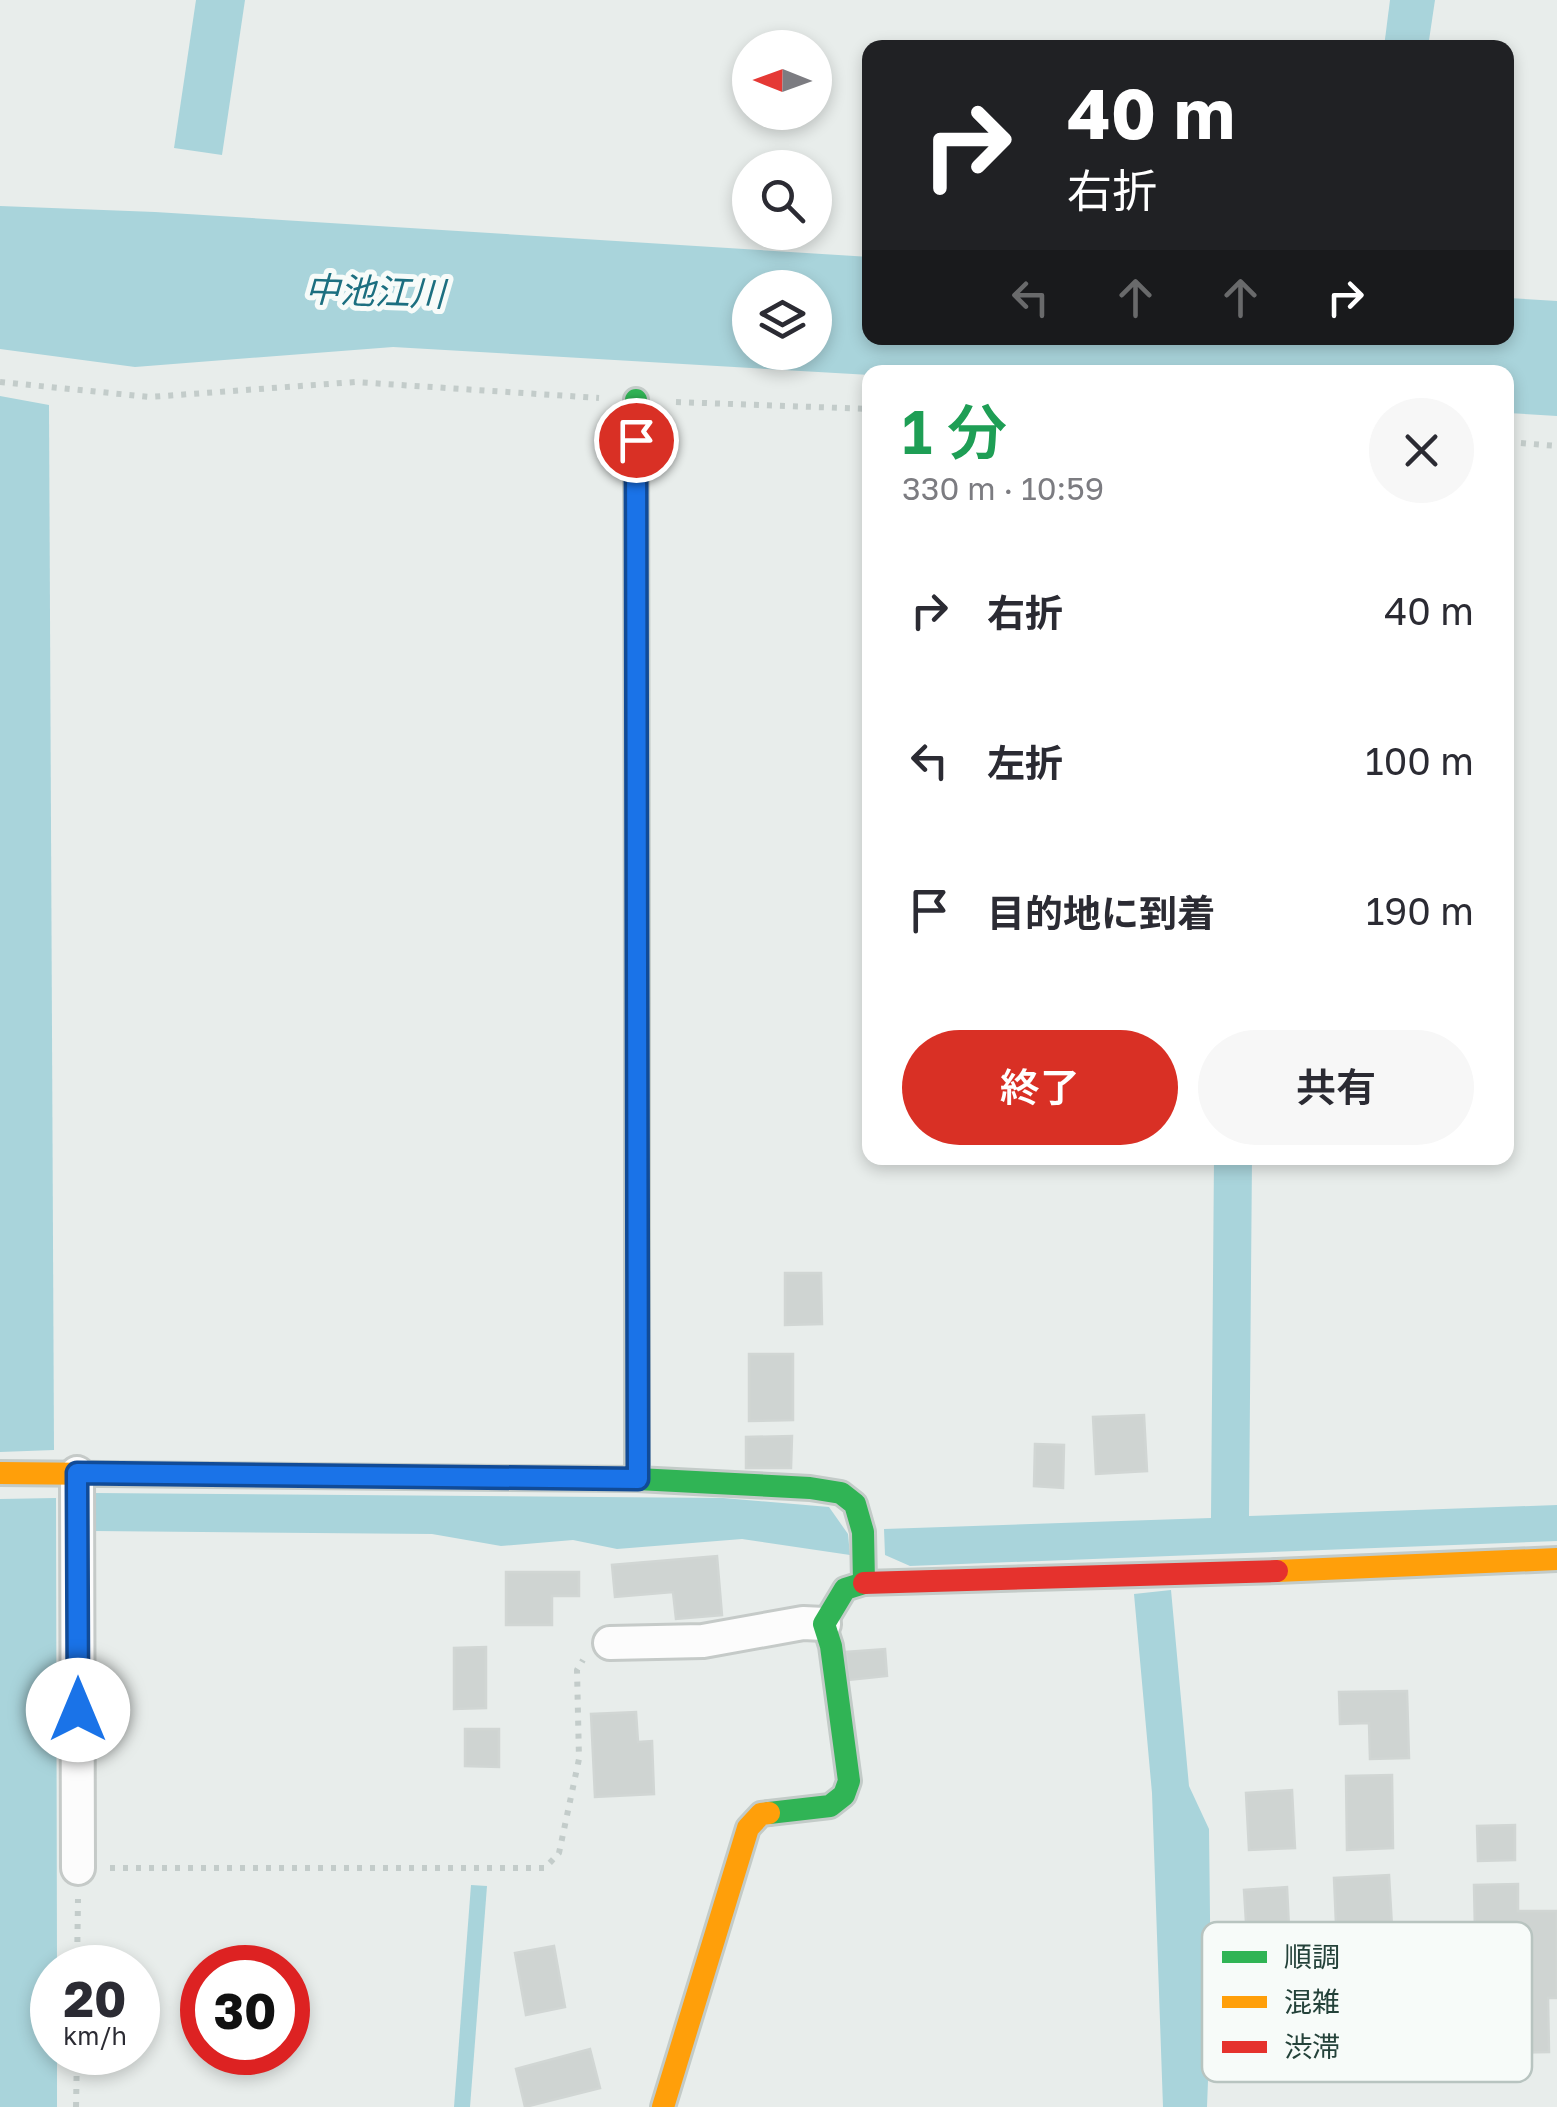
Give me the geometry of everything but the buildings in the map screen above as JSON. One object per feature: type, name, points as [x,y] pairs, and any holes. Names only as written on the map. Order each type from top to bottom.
[{"type":"street","points":[[636,400],[638,1479]]},
{"type":"street","points":[[0,1473],[638,1479],[810,1488],[841,1494],[855,1504],[863,1532],[864,1583]]},
{"type":"street","points":[[77,1473],[78,1868]]},
{"type":"street","points":[[663,2107],[748,1828],[762,1814],[830,1806],[844,1796],[849,1780],[831,1646],[824,1624],[845,1589],[864,1583],[1193,1575],[1557,1559]]},
{"type":"street","points":[[610,1644],[703,1640],[803,1623],[824,1624]]},
{"type":"path","points":[[0,382],[150,398],[355,382],[636,400],[862,409]]},
{"type":"path","points":[[1514,442],[1557,446]]},
{"type":"path","points":[[77,1945],[78,1868],[545,1868],[559,1853],[578,1759],[577,1670],[586,1654],[610,1644]]},
{"type":"path","points":[[76,2075],[76,2107]]},
{"type":"water","points":[[196,0],[245,0],[222,155],[174,148]]},
{"type":"water","points":[[1390,0],[1435,0],[1429,40],[1385,40]]},
{"type":"water","name":"中池江川","points":[[0,206],[155,212],[862,256],[862,345],[1514,345],[1514,298],[1557,301],[1557,416],[1514,413],[1514,365],[862,365],[862,375],[785,370],[832,370],[832,270],[732,270],[732,367],[393,347],[135,367],[0,349]]},
{"type":"water","points":[[0,396],[49,405],[54,1450],[0,1452]]},
{"type":"water","points":[[1214,1165],[1252,1165],[1249,1516],[1557,1505],[1557,1541],[910,1566],[885,1555],[884,1529],[1211,1518]]},
{"type":"water","points":[[94,1493],[723,1498],[829,1507],[848,1534],[850,1555],[742,1539],[617,1549],[573,1540],[501,1546],[432,1534],[94,1531]]},
{"type":"water","points":[[56,1498],[57,1945],[30,1945],[30,2075],[57,2075],[57,2107],[0,2107],[0,1499]]},
{"type":"water","points":[[1171,1590],[1189,1786],[1209,1829],[1210,1922],[1202,1922],[1202,2082],[1208,2082],[1207,2107],[1163,2107],[1152,1793],[1134,1594]]},
{"type":"water","points":[[471,1885],[487,1886],[470,2107],[454,2107]]},
{"type":"traffic: fast","points":[[636,400],[637,1008]]},
{"type":"traffic: fast","points":[[637,1343],[637,1479]]},
{"type":"traffic: fast","points":[[505,1478],[637,1479],[810,1488],[841,1493],[855,1504],[863,1532],[864,1583],[845,1589],[824,1624],[831,1646],[849,1781],[844,1795],[830,1806],[769,1813]]},
{"type":"traffic: slow","points":[[0,1473],[505,1478]]},
{"type":"traffic: slow","points":[[1277,1571],[1557,1559]]},
{"type":"traffic: slow","points":[[663,2107],[748,1828],[761,1814],[769,1813]]},
{"type":"traffic: jam","points":[[637,1008],[637,1343]]},
{"type":"traffic: jam","points":[[864,1583],[1277,1571]]},
{"type":"route","points":[[78,1710],[77,1473],[638,1479],[636,440]]}]
